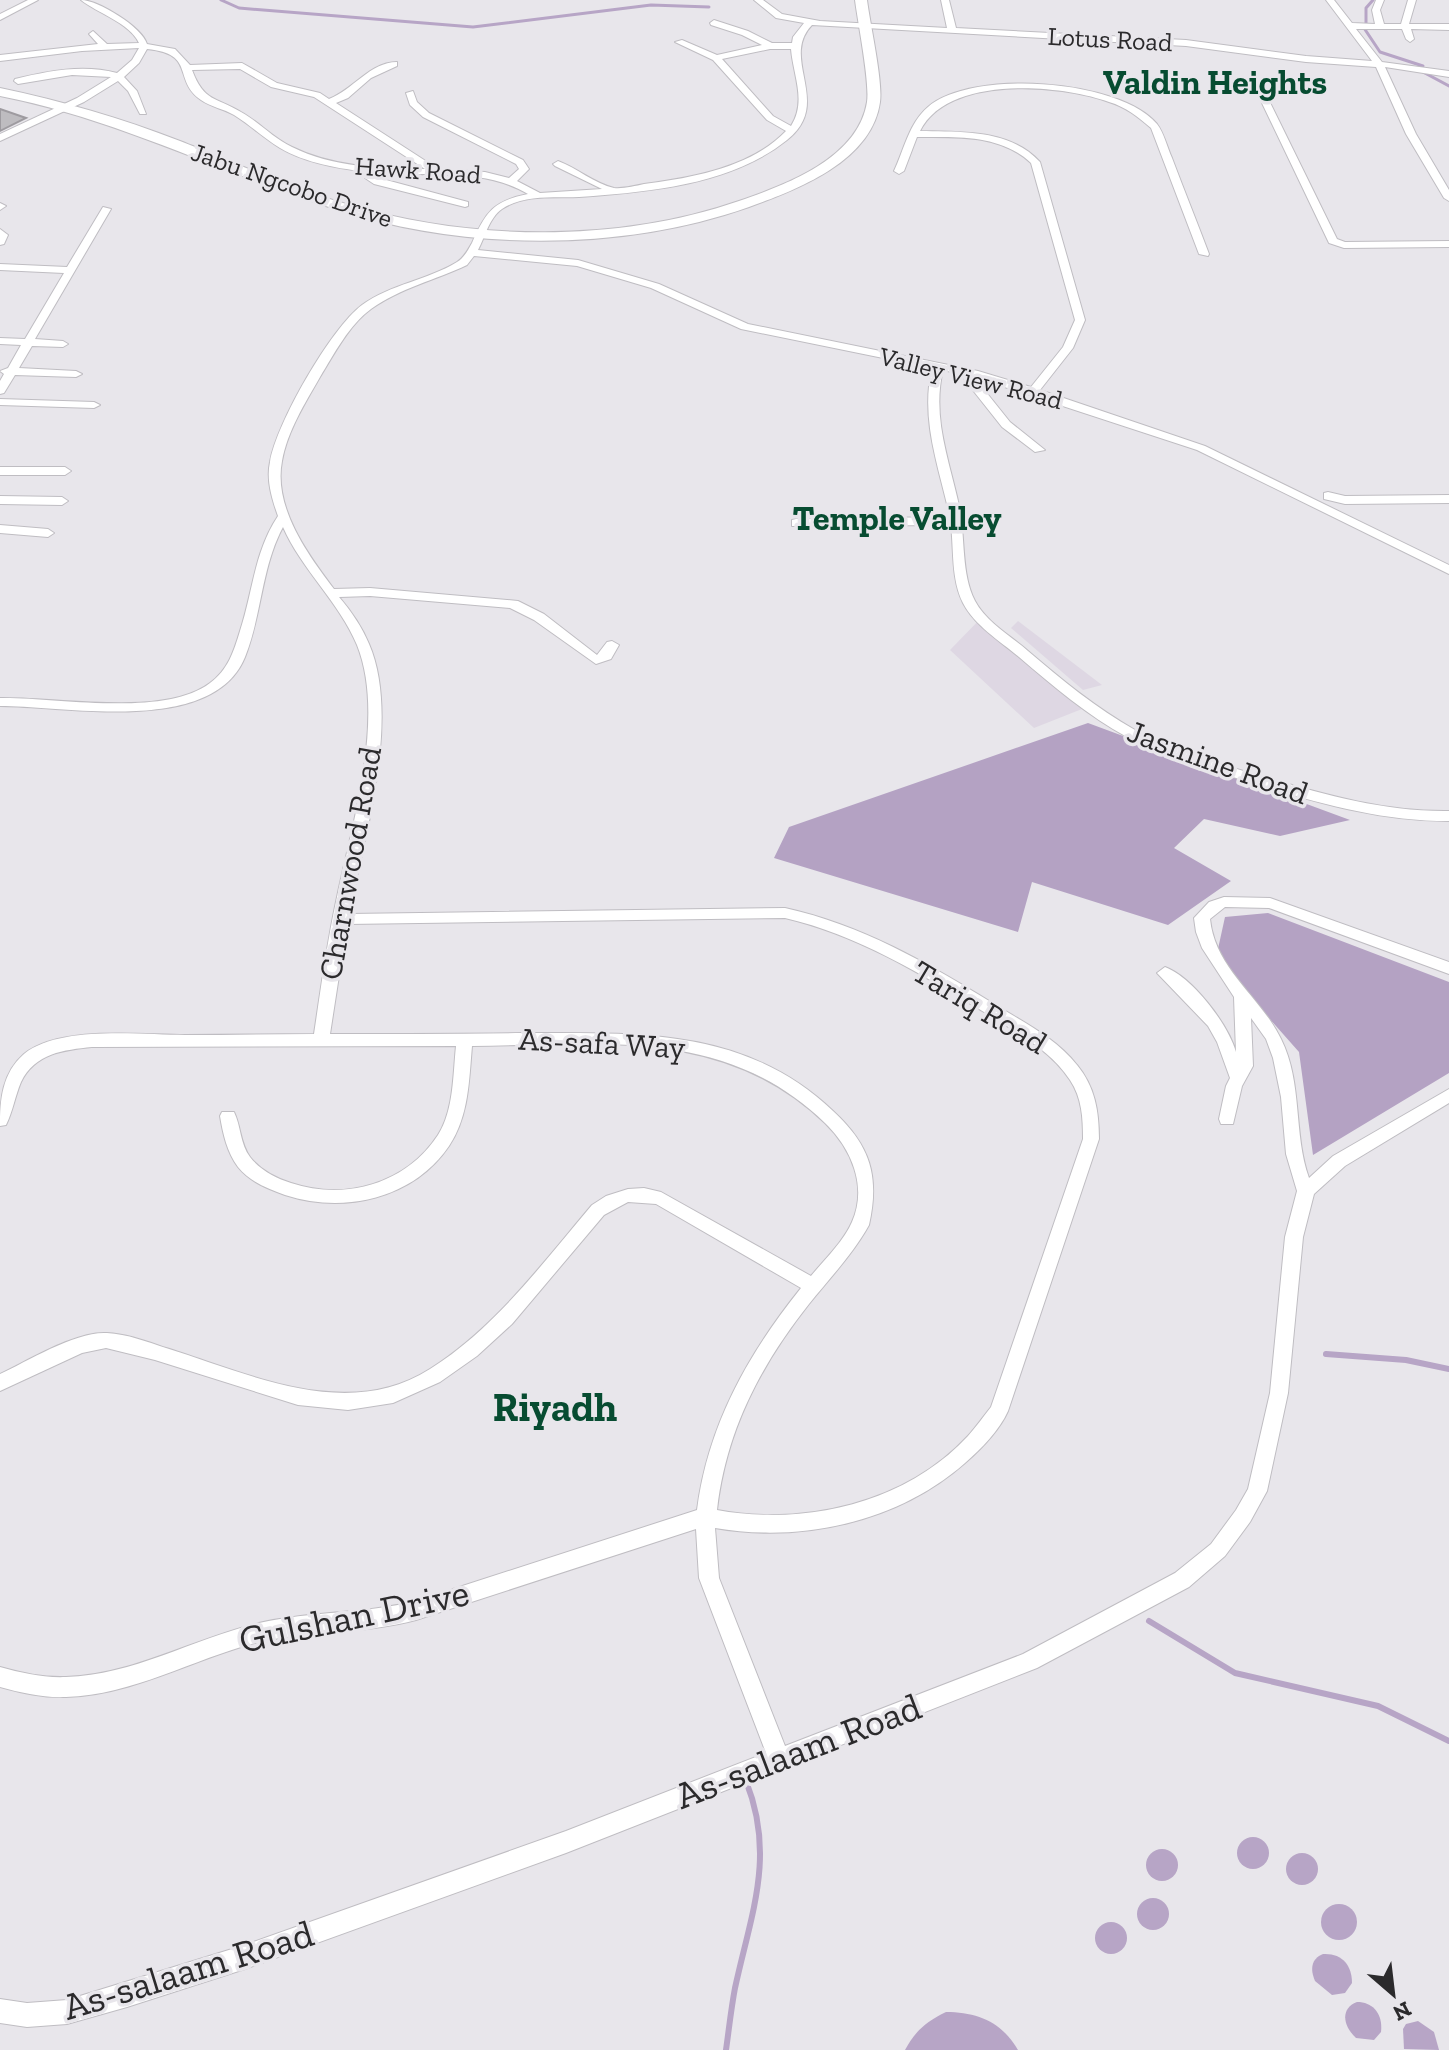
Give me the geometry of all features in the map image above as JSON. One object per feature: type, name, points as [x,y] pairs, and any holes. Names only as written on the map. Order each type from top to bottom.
[{"type":"main road","name":"Jabu Ngcobo Drive","points":[[0,92],[66,106],[346,208],[428,227],[586,233],[664,225],[739,206],[805,178],[851,145],[871,117],[873,78],[861,0]]},
{"type":"street","points":[[0,17],[34,0]]},
{"type":"street","points":[[0,138],[66,106],[133,67],[144,47],[137,33],[85,0]]},
{"type":"street","name":"Lotus Road","points":[[758,0],[779,16],[809,23],[1186,43],[1449,74]]},
{"type":"street","points":[[945,0],[952,31]]},
{"type":"street","points":[[1330,0],[1379,64],[1411,134],[1449,198]]},
{"type":"street","points":[[1380,0],[1376,8],[1380,26]]},
{"type":"street","points":[[1410,39],[1404,26],[1412,0]]},
{"type":"street","points":[[714,23],[745,33],[770,46]]},
{"type":"street","points":[[473,253],[492,213],[500,206],[540,197],[666,186],[756,155],[792,130],[802,114],[804,97],[796,46],[798,37],[809,23]]},
{"type":"street","points":[[1351,26],[1449,27]]},
{"type":"street","points":[[93,34],[107,48]]},
{"type":"street","points":[[679,42],[716,58],[770,118],[792,130]]},
{"type":"street","points":[[716,58],[770,46],[796,46]]},
{"type":"street","name":"Hawk Road","points":[[0,58],[107,48],[144,47],[177,53],[201,95],[236,112],[280,146],[312,158],[375,170],[464,171],[512,180],[540,197]]},
{"type":"street","points":[[330,102],[345,96],[364,79],[394,64]]},
{"type":"street","points":[[187,68],[242,66],[274,85],[310,92],[435,171]]},
{"type":"street","points":[[18,81],[75,72],[118,77],[128,84],[143,112]]},
{"type":"street","points":[[1254,78],[1333,241],[1344,245],[1449,244]]},
{"type":"street","points":[[899,171],[924,115],[949,98],[970,92],[1061,89],[1120,101],[1144,115],[1155,127],[1204,254]]},
{"type":"street","points":[[410,93],[418,110],[435,121],[520,162],[524,169],[512,180]]},
{"type":"street","points":[[915,134],[992,140],[1016,147],[1035,162],[1080,320],[1068,348],[1033,391]]},
{"type":"street","points":[[558,164],[615,192]]},
{"type":"street","points":[[375,170],[370,178],[377,182],[465,204]]},
{"type":"street","points":[[0,391],[6,371],[29,342],[106,209]]},
{"type":"street","points":[[0,232],[3,235],[0,242]]},
{"type":"street","name":"Valley View Road","points":[[473,253],[578,263],[655,286],[745,327],[964,371],[1033,391],[1201,448],[1449,570]]},
{"type":"street","name":"Charnwood Road","points":[[321,1039],[340,919],[365,808],[372,764],[374,707],[364,648],[350,619],[307,561],[275,496],[276,461],[282,439],[333,347],[353,319],[373,304],[447,271],[473,253]]},
{"type":"street","points":[[0,267],[72,270]]},
{"type":"street","points":[[0,341],[63,344]]},
{"type":"street","name":"Jasmine Road","points":[[938,366],[931,393],[938,448],[957,521],[964,589],[970,605],[987,624],[1118,726],[1173,753],[1333,804],[1392,815],[1449,816]]},
{"type":"street","points":[[6,371],[76,374]]},
{"type":"street","points":[[964,371],[1004,427],[1016,438],[1039,450]]},
{"type":"street","points":[[0,402],[94,405]]},
{"type":"street","points":[[1,473],[65,471]]},
{"type":"street","points":[[1328,496],[1345,500],[1449,499]]},
{"type":"street","points":[[0,500],[62,501]]},
{"type":"street","points":[[0,702],[151,706],[181,700],[213,687],[235,664],[250,620],[262,554],[284,516]]},
{"type":"street","points":[[796,523],[957,521]]},
{"type":"street","points":[[0,529],[48,533]]},
{"type":"street","points":[[330,593],[370,592],[504,602],[539,617],[596,660],[606,656],[612,645]]},
{"type":"street","points":[[1449,968],[1270,903],[1237,900],[1214,906],[1202,918],[1201,926],[1209,947],[1272,1037],[1289,1075],[1296,1166],[1306,1191],[1339,1161],[1449,1095]]},
{"type":"street","name":"Tariq Road","points":[[340,919],[785,913],[813,918],[878,946],[1035,1036],[1054,1050],[1084,1086],[1093,1113],[1091,1139],[1009,1387],[999,1411],[977,1443],[938,1476],[867,1509],[766,1525],[704,1517]]},
{"type":"street","points":[[1165,973],[1193,998],[1217,1027],[1227,1045],[1232,1070],[1239,1078]]},
{"type":"street","points":[[1227,1119],[1230,1095],[1245,1066],[1242,993]]},
{"type":"street","name":"As-safa Way","points":[[0,1120],[14,1074],[30,1058],[55,1046],[92,1041],[543,1038],[673,1042],[751,1063],[797,1088],[847,1135],[858,1151],[866,1185],[866,1204],[860,1225],[766,1349],[741,1393],[725,1435],[704,1517],[709,1578],[779,1759]]},
{"type":"street","points":[[228,1116],[231,1134],[243,1162],[264,1179],[292,1191],[327,1199],[371,1192],[415,1171],[445,1138],[455,1113],[465,1039]]},
{"type":"street","name":"As-salaam Road","points":[[0,2011],[27,2015],[67,2012],[200,1971],[566,1842],[1030,1661],[1182,1580],[1218,1550],[1257,1491],[1279,1393],[1294,1237],[1306,1191]]},
{"type":"street","points":[[0,1383],[79,1346],[106,1340],[318,1401],[371,1401],[396,1395],[432,1380],[460,1362],[482,1343],[598,1210],[612,1200],[630,1195],[647,1194],[661,1199],[812,1285]]},
{"type":"street","name":"Gulshan Drive","points":[[0,1677],[48,1688],[118,1680],[241,1638],[285,1627],[385,1618],[440,1603],[704,1517]]},
{"type":"shaded area","points":[[983,616],[1082,709],[1034,728],[950,650]]},
{"type":"shaded area","points":[[1018,621],[1102,685],[1083,690],[1011,628]]},
{"type":"shaded area","points":[[1088,723],[1350,820],[1280,836],[1204,819],[1174,848],[1231,881],[1168,925],[1032,882],[1018,932],[774,858],[789,827]]},
{"type":"shaded area","points":[[1268,913],[1449,982],[1449,1073],[1313,1155],[1299,1052],[1216,958],[1225,917]]},
{"type":"shaded area","points":[[1253,1837],[1264,1842],[1269,1853],[1264,1864],[1253,1869],[1242,1864],[1237,1853],[1242,1842]]},
{"type":"shaded area","points":[[1162,1849],[1173,1854],[1178,1865],[1173,1876],[1162,1881],[1151,1876],[1146,1865],[1151,1854]]},
{"type":"shaded area","points":[[1302,1853],[1313,1858],[1318,1869],[1313,1880],[1302,1885],[1291,1880],[1286,1869],[1291,1858]]},
{"type":"shaded area","points":[[1153,1898],[1164,1903],[1169,1914],[1164,1925],[1153,1930],[1142,1925],[1137,1914],[1142,1903]]},
{"type":"shaded area","points":[[1339,1904],[1352,1909],[1357,1922],[1352,1935],[1339,1940],[1326,1935],[1321,1922],[1326,1909]]},
{"type":"shaded area","points":[[1111,1922],[1123,1926],[1127,1938],[1123,1950],[1111,1954],[1099,1950],[1095,1938],[1099,1926]]},
{"type":"shaded area","points":[[1323,1954],[1341,1958],[1348,1966],[1352,1983],[1345,1993],[1332,1995],[1315,1981],[1313,1965]]},
{"type":"shaded area","points":[[1357,2002],[1368,2004],[1379,2015],[1381,2032],[1374,2040],[1356,2038],[1349,2029],[1346,2014]]},
{"type":"shaded area","points":[[946,2012],[988,2020],[1012,2040],[1018,2050],[905,2050],[922,2027]]},
{"type":"shaded area","points":[[1418,2021],[1434,2032],[1439,2050],[1404,2049],[1403,2029],[1406,2024]]},
{"type":"building","points":[[0,109],[26,118],[0,131]]},
{"type":"waterway","points":[[221,0],[239,8],[473,27],[651,5],[709,7]]},
{"type":"waterway","points":[[1366,23],[1366,8],[1373,0]]},
{"type":"waterway","points":[[1364,28],[1380,52],[1423,66]]},
{"type":"waterway","points":[[1423,72],[1449,86]]},
{"type":"waterway","points":[[1326,1354],[1406,1360],[1449,1369]]},
{"type":"waterway","points":[[1149,1621],[1235,1673],[1378,1706],[1449,1741]]},
{"type":"waterway","points":[[726,2050],[735,1988],[758,1885],[760,1860],[755,1808],[746,1781]]},
{"type":"district","name":"Valdin Heights","points":[[1215,82]]},
{"type":"district","name":"Temple Valley","points":[[897,518]]},
{"type":"district","name":"Riyadh","points":[[555,1407]]}]
